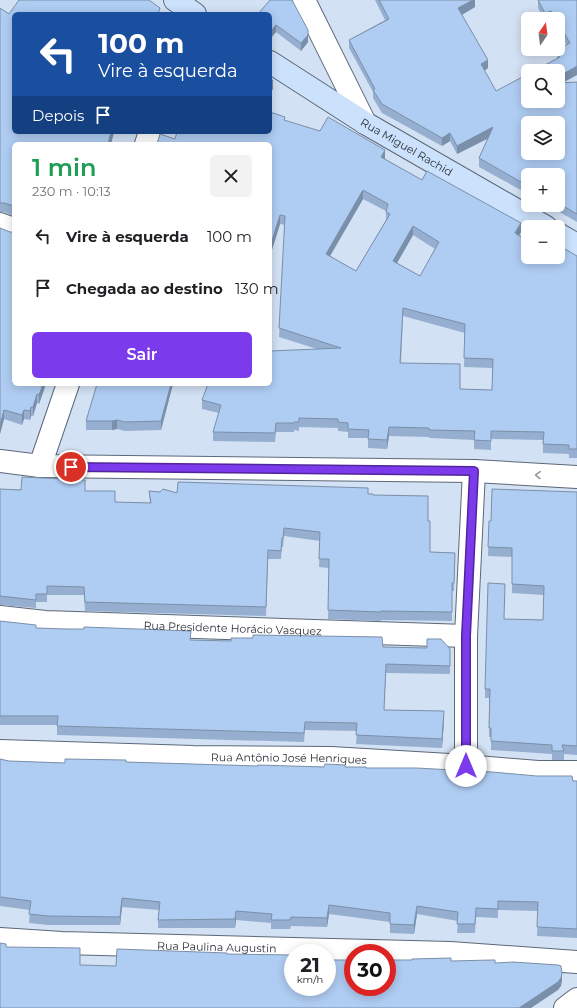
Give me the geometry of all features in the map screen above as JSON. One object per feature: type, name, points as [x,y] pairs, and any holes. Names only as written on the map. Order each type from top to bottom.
[{"type":"main road","name":"Rua Miguel Rachid","points":[[272,63],[365,124],[534,220]]},
{"type":"main road","points":[[565,238],[577,245]]},
{"type":"street","points":[[304,0],[365,124]]},
{"type":"street","points":[[0,224],[12,228]]},
{"type":"street","points":[[40,466],[67,386]]},
{"type":"street","points":[[0,461],[40,466],[474,471],[577,477]]},
{"type":"street","points":[[466,766],[466,636],[474,471]]},
{"type":"street","name":"Rua Presidente Horácio Vasquez","points":[[0,617],[45,622],[466,636]]},
{"type":"street","name":"Rua Antônio José Henriques","points":[[0,751],[193,757],[331,758],[538,772],[577,772]]},
{"type":"street","name":"Rua Paulina Augustin","points":[[0,939],[62,943],[450,953],[577,962]]},
{"type":"street","points":[[565,1008],[577,999]]},
{"type":"building","points":[[19,0],[149,0],[160,8],[159,12],[12,12],[12,134],[110,134],[108,142],[12,142],[12,205],[0,203],[0,8],[9,14]]},
{"type":"building","points":[[270,0],[292,0],[308,30],[308,35],[301,43],[276,25],[272,30],[272,12],[260,12]]},
{"type":"building","points":[[379,0],[473,0],[458,8],[488,60],[481,64],[496,91],[521,78],[521,108],[565,108],[565,83],[577,82],[577,214],[565,207],[565,168],[521,168],[521,182],[479,158],[493,127],[457,146],[450,133],[442,138],[382,104],[373,90],[375,89],[349,40],[389,19]]},
{"type":"building","points":[[538,0],[577,0],[577,66],[565,73],[565,64],[547,64],[560,56],[565,56],[565,46],[570,43],[565,35],[565,12],[544,12]]},
{"type":"building","points":[[272,113],[285,117],[284,120],[320,131],[328,117],[385,150],[381,157],[422,180],[427,171],[521,223],[515,233],[521,237],[521,264],[565,264],[565,249],[577,256],[577,449],[569,449],[569,445],[543,444],[544,432],[491,431],[491,441],[474,440],[475,431],[389,427],[387,440],[368,439],[369,430],[348,429],[348,423],[338,422],[338,419],[299,418],[299,422],[276,423],[275,433],[213,432],[221,405],[202,400],[207,386],[272,386],[272,351],[341,348],[279,328],[285,216],[280,215],[272,241],[272,142],[158,142],[160,134],[175,139],[176,134],[272,134]],"holes":[[[363,190],[388,204],[386,212],[390,214],[356,271],[326,254]],[[413,226],[439,242],[420,276],[393,261]],[[403,308],[465,324],[464,358],[493,359],[492,390],[460,389],[460,364],[400,363]]]},
{"type":"building","points":[[0,228],[12,232],[12,386],[42,386],[39,395],[37,394],[33,407],[31,407],[30,411],[24,410],[22,415],[4,410],[0,425]]},
{"type":"building","points":[[96,386],[170,386],[161,421],[86,421]]},
{"type":"building","points":[[22,477],[85,480],[85,491],[115,491],[115,502],[151,503],[149,491],[160,492],[163,489],[177,493],[178,482],[368,488],[368,494],[373,495],[428,496],[430,552],[455,553],[454,583],[452,583],[452,612],[328,610],[329,559],[319,559],[320,532],[284,528],[281,551],[268,550],[266,607],[85,602],[84,587],[47,586],[47,594],[36,594],[36,600],[0,596],[0,489],[21,490]]},
{"type":"building","points":[[492,489],[577,492],[577,746],[562,745],[564,751],[552,751],[552,745],[491,741],[491,728],[489,728],[490,689],[485,689],[488,583],[505,584],[504,619],[543,620],[544,586],[512,584],[512,548],[488,547],[489,521],[491,521]]},
{"type":"building","points":[[0,621],[36,625],[36,628],[84,629],[84,627],[191,631],[190,640],[231,641],[231,638],[253,638],[253,635],[382,637],[383,647],[427,648],[427,639],[441,639],[450,649],[450,666],[386,664],[384,710],[444,711],[442,739],[356,735],[357,723],[305,722],[304,733],[57,726],[58,716],[0,716]]},
{"type":"building","points":[[0,759],[9,761],[65,763],[65,759],[126,760],[126,762],[258,766],[324,767],[325,764],[345,765],[345,767],[416,768],[537,776],[572,776],[573,781],[577,781],[577,929],[537,927],[538,902],[498,901],[498,909],[476,908],[475,924],[457,924],[458,912],[417,906],[414,925],[390,924],[390,913],[329,905],[327,918],[291,917],[290,920],[271,920],[272,914],[236,911],[235,919],[158,920],[160,902],[122,898],[120,917],[48,916],[29,914],[31,901],[0,897]]},
{"type":"building","points":[[0,943],[6,944],[6,947],[80,948],[80,965],[116,966],[117,949],[284,955],[284,996],[336,996],[336,960],[344,960],[344,996],[396,996],[396,960],[451,958],[451,961],[495,960],[495,963],[513,962],[558,965],[561,966],[562,973],[558,982],[519,1008],[0,1008]]},
{"type":"route","points":[[71,467],[474,471],[466,636],[466,766]]}]
